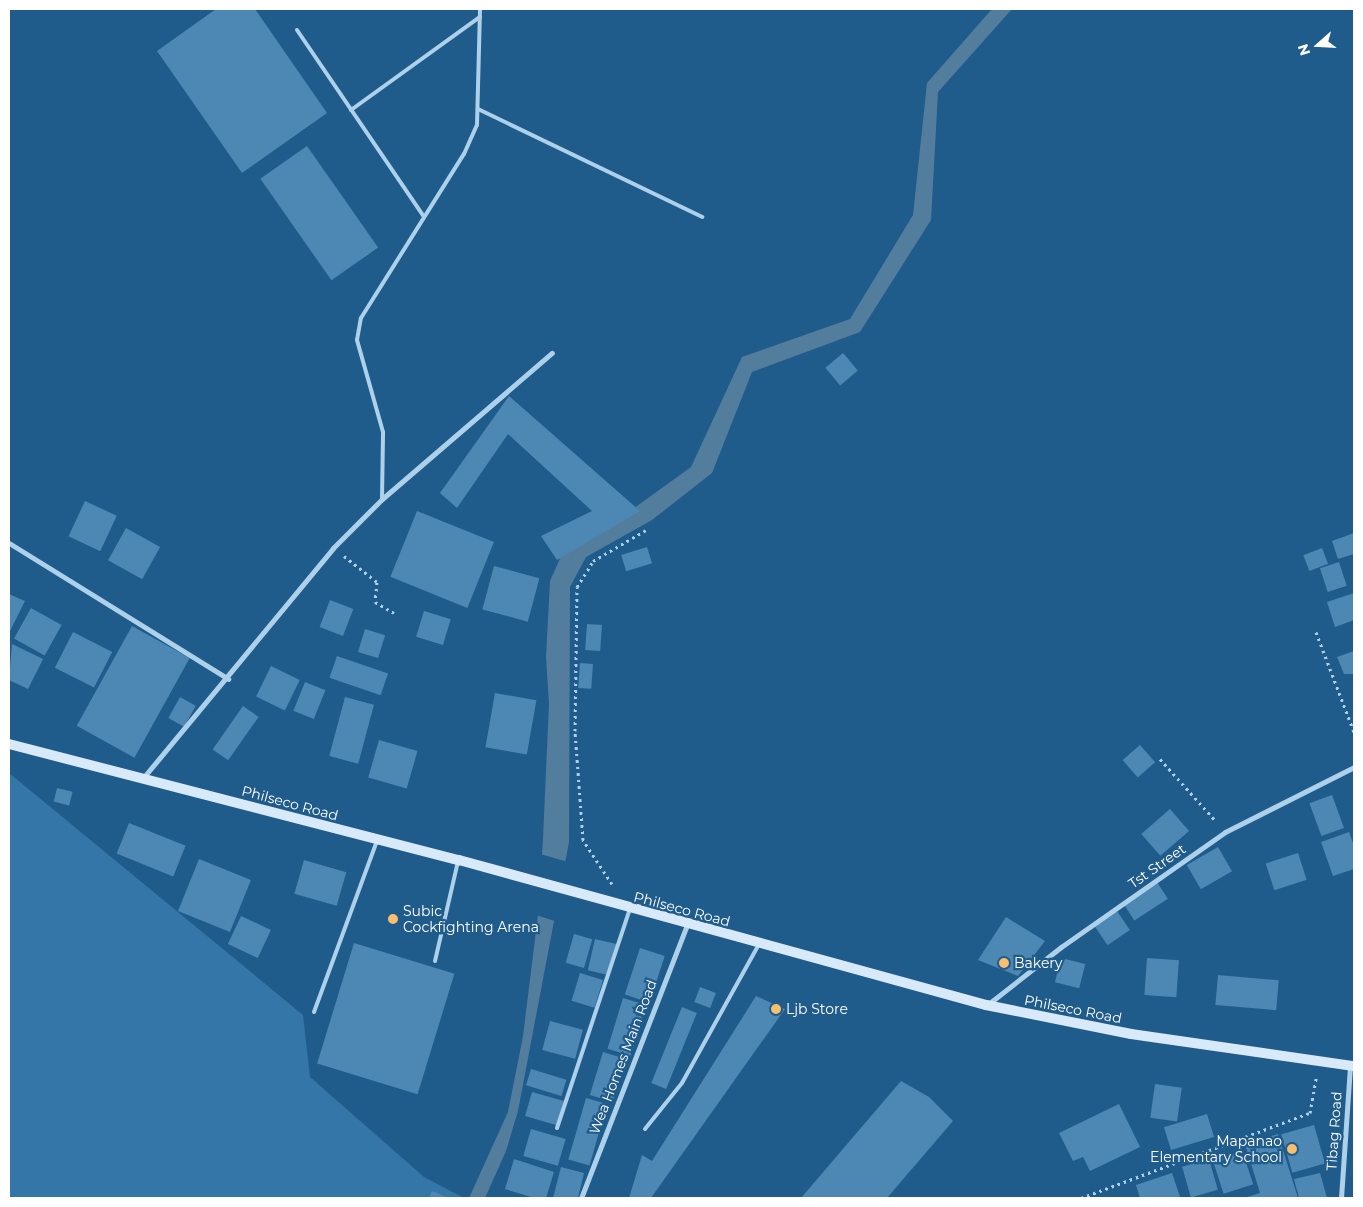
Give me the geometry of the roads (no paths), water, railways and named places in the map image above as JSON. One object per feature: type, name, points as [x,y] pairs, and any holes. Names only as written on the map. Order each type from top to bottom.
[{"type":"street","points":[[143,778],[228,679],[333,548],[382,498],[552,352]]},
{"type":"street","points":[[9,543],[228,679]]},
{"type":"street","name":"Philseco Road","points":[[9,744],[459,860],[491,871],[686,925],[986,1005],[1131,1034],[1352,1066]]},
{"type":"street","name":"Tst Street","points":[[986,1005],[1060,947],[1225,832],[1354,767]]},
{"type":"street","name":"Wea Homes Main Road","points":[[581,1198],[686,925]]},
{"type":"street","name":"Tibag Road","points":[[1341,1198],[1352,1066]]},
{"type":"lane","points":[[382,498],[380,415],[357,340],[360,318],[464,154],[477,125],[480,9]]},
{"type":"lane","points":[[352,110],[480,17]]},
{"type":"lane","points":[[297,30],[424,217]]},
{"type":"lane","points":[[478,108],[702,217]]},
{"type":"lane","points":[[314,1012],[378,840]]},
{"type":"lane","points":[[435,961],[459,860]]},
{"type":"lane","points":[[557,1128],[630,909]]},
{"type":"lane","points":[[645,1130],[682,1082],[759,944]]},
{"type":"place","name":"Subic Cockfighting Arena","points":[[393,919]]},
{"type":"place","name":"Bakery","points":[[1004,963]]},
{"type":"place","name":"Ljb Store","points":[[776,1009]]},
{"type":"place","name":"Mapanao Elementary School","points":[[1292,1149]]}]
